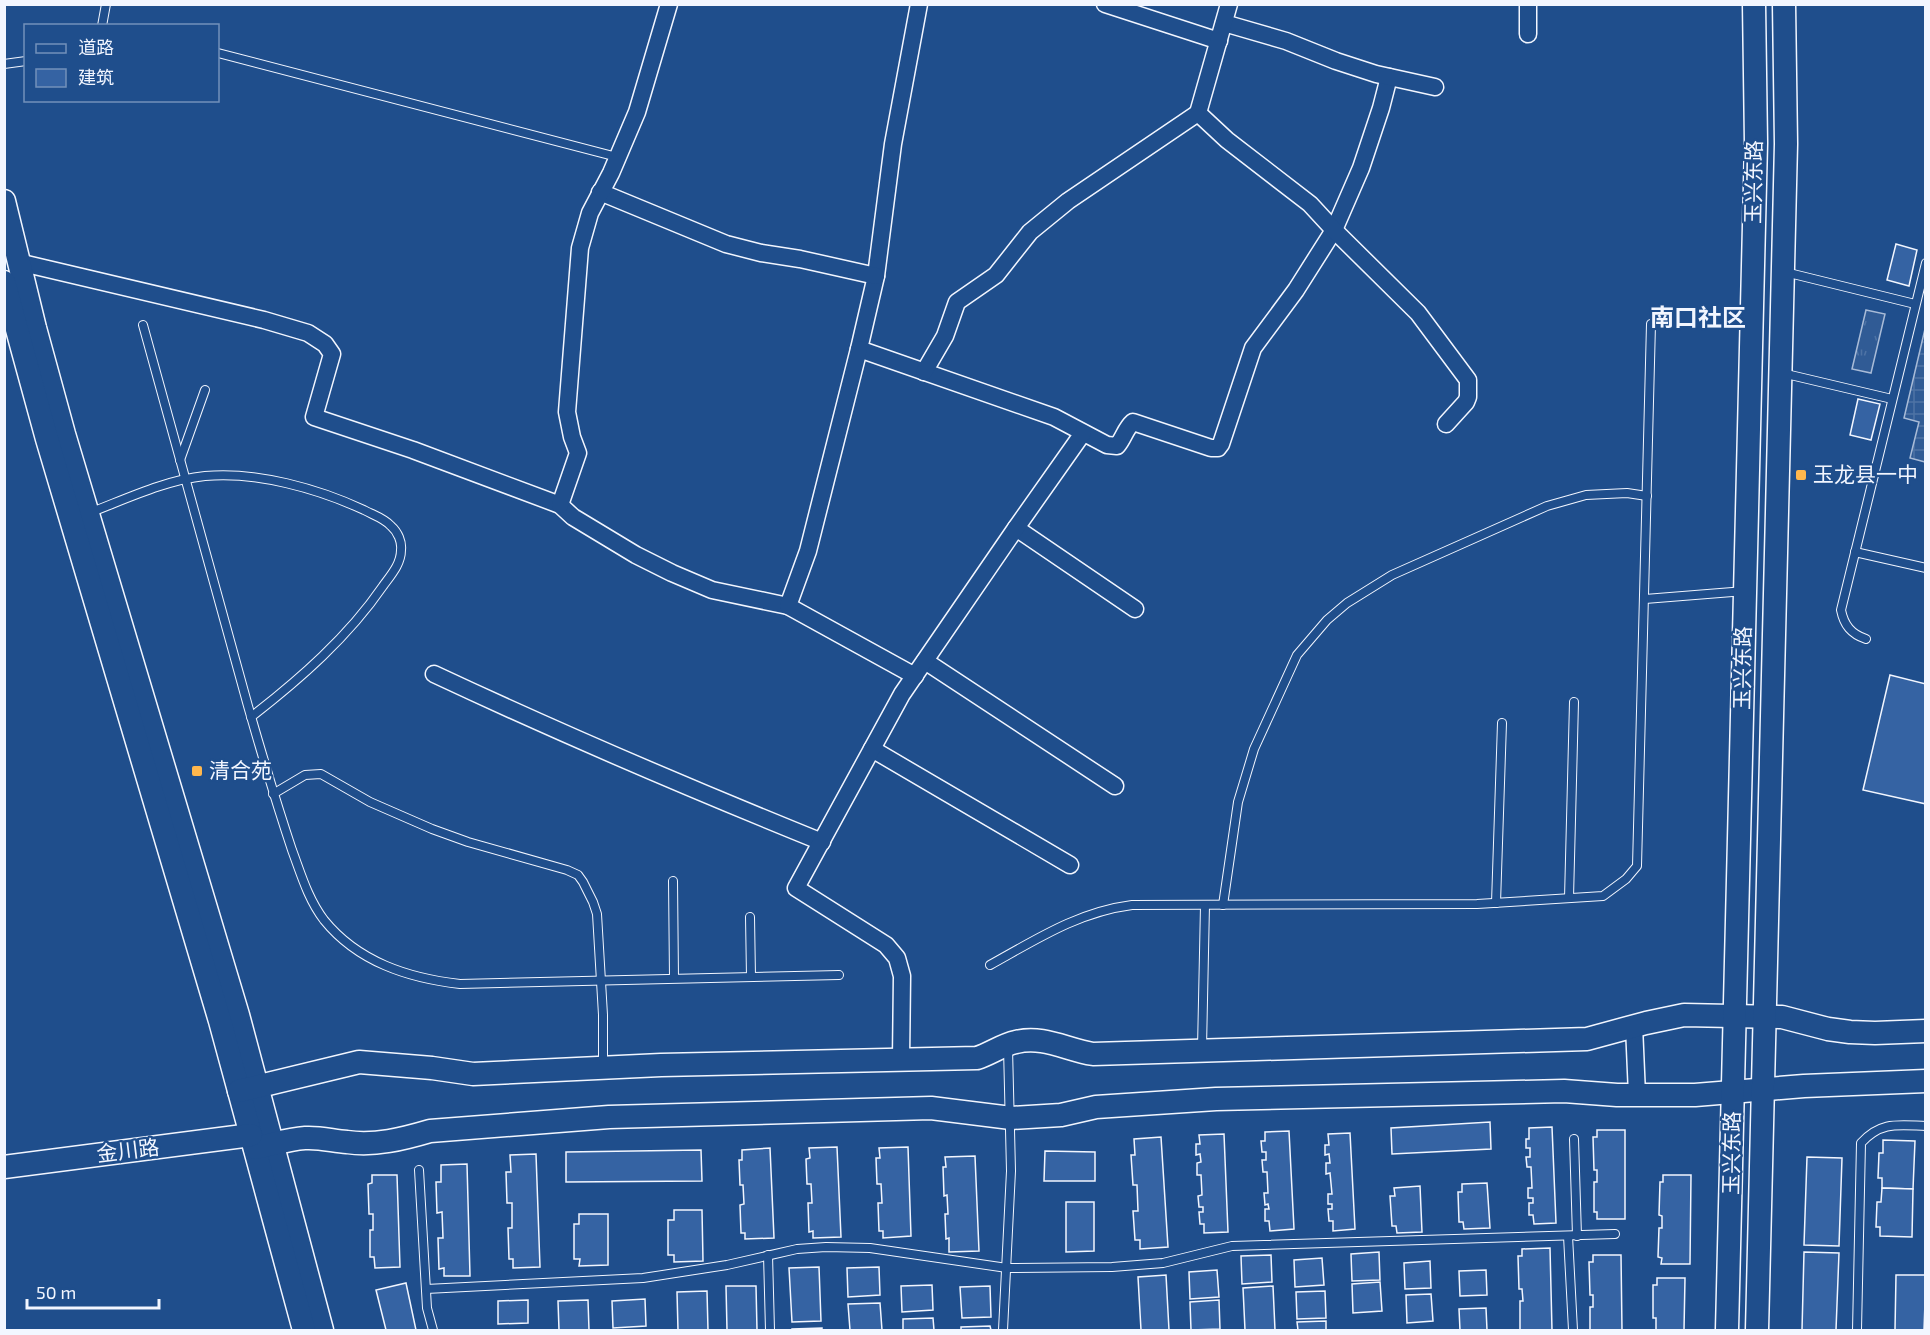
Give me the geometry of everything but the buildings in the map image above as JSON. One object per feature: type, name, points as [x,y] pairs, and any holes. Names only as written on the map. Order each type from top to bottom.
[{"type":"street","points":[[560,505],[578,453],[567,412],[580,248],[590,213],[637,112],[669,4]]},
{"type":"street","points":[[788,606],[808,550],[876,276],[893,144],[919,4]]},
{"type":"street","points":[[1105,4],[1219,41]]},
{"type":"street","points":[[924,372],[945,336],[957,302],[996,275],[1030,232],[1068,201],[1198,113],[1229,4]]},
{"type":"street","points":[[1528,4],[1528,34]]},
{"type":"street","name":"玉兴东路","points":[[1727,1330],[1755,155],[1754,4]]},
{"type":"street","name":"玉兴东路","points":[[1757,1330],[1786,133],[1784,4]]},
{"type":"street","points":[[1224,23],[1286,41],[1336,62],[1435,87]]},
{"type":"street","points":[[859,349],[1054,417],[1107,445],[1117,446],[1133,422],[1211,448],[1218,448],[1253,348],[1296,290],[1334,230],[1361,168],[1389,77]]},
{"type":"street","points":[[1198,113],[1227,140],[1310,204],[1418,313],[1468,380],[1466,402],[1446,424]]},
{"type":"street","points":[[600,192],[726,244],[761,254],[800,259],[876,276]]},
{"type":"street","points":[[4,201],[52,392],[238,1016],[248,1089],[259,1143],[304,1330]]},
{"type":"street","points":[[18,262],[264,320],[308,333],[317,338],[332,354],[314,417],[412,450],[560,505],[582,522],[636,555],[672,573],[712,590],[788,606],[915,676]]},
{"type":"street","points":[[4,282],[46,439],[220,1021],[248,1089]]},
{"type":"street","points":[[901,1060],[902,976],[897,958],[886,945],[796,888],[902,694],[1083,433]]},
{"type":"street","points":[[1016,528],[1135,609]]},
{"type":"street","points":[[925,661],[1115,786]]},
{"type":"street","points":[[434,674],[590,746],[822,842]]},
{"type":"street","points":[[872,750],[1070,865]]},
{"type":"street","points":[[248,1089],[359,1062],[473,1074],[603,1068],[977,1058],[1008,1044],[1028,1040],[1041,1040],[1094,1054],[1587,1039],[1684,1015],[1782,1017],[1828,1029],[1850,1032],[1926,1031]]},
{"type":"street","points":[[1634,1026],[1636,1095]]},
{"type":"street","name":"金川路","points":[[4,1167],[304,1138],[378,1142],[430,1131],[609,1117],[931,1108],[1010,1118],[1061,1114],[1096,1107],[1216,1099],[1564,1091],[1636,1095],[1695,1095],[1926,1081]]},
{"type":"street","points":[[259,1143],[322,1330]]},
{"type":"lane","points":[[102,24],[106,4]]},
{"type":"lane","points":[[219,53],[617,157]]},
{"type":"lane","points":[[4,64],[24,61]]},
{"type":"lane","points":[[1866,639],[1846,626],[1841,610],[1926,263]]},
{"type":"lane","points":[[1783,272],[1916,304]]},
{"type":"lane","points":[[990,965],[1065,923],[1101,910],[1132,905],[1496,903],[1603,896],[1626,879],[1637,866],[1651,324]]},
{"type":"lane","points":[[143,325],[273,794],[307,892],[333,930],[346,943],[361,954],[400,972],[440,982],[480,984],[839,975]]},
{"type":"lane","points":[[1780,372],[1892,399]]},
{"type":"lane","points":[[180,460],[205,390]]},
{"type":"lane","points":[[88,513],[185,479],[236,476],[321,493],[391,525],[400,541],[401,550],[397,567],[363,613],[306,671],[251,717]]},
{"type":"lane","points":[[1222,905],[1238,802],[1254,749],[1297,655],[1328,620],[1354,598],[1392,575],[1547,506],[1586,495],[1606,493],[1647,496]]},
{"type":"lane","points":[[1856,552],[1926,568]]},
{"type":"lane","points":[[1645,599],[1745,591]]},
{"type":"lane","points":[[1569,898],[1574,702]]},
{"type":"lane","points":[[1496,903],[1502,723]]},
{"type":"lane","points":[[273,794],[305,775],[321,774],[370,802],[432,829],[578,875],[588,890],[597,914],[602,980],[603,1068]]},
{"type":"lane","points":[[673,881],[674,978]]},
{"type":"lane","points":[[1202,1051],[1205,905]]},
{"type":"lane","points":[[750,917],[751,977]]},
{"type":"lane","points":[[1003,1330],[1011,1171],[1008,1044]]},
{"type":"lane","points":[[1857,1330],[1861,1143],[1875,1130],[1882,1127],[1890,1125],[1926,1126]]},
{"type":"lane","points":[[1573,1330],[1574,1139]]},
{"type":"lane","points":[[419,1170],[427,1308],[433,1330]]},
{"type":"lane","points":[[426,1289],[643,1278],[727,1265],[797,1249],[826,1247],[859,1247],[1007,1268],[1139,1266],[1163,1263],[1232,1246],[1615,1234]]},
{"type":"lane","points":[[768,1255],[770,1330]]},
{"type":"green space","points":[[1866,310],[1885,314],[1871,373],[1852,369]]},
{"type":"shaded area","points":[[1925,329],[1925,462],[1910,458],[1919,422],[1904,418]]},
{"type":"place","name":"玉龙县一中","points":[[1801,475]]},
{"type":"place","name":"清合苑","points":[[197,771]]},
{"type":"district","name":"南口社区","points":[[1698,318]]}]
